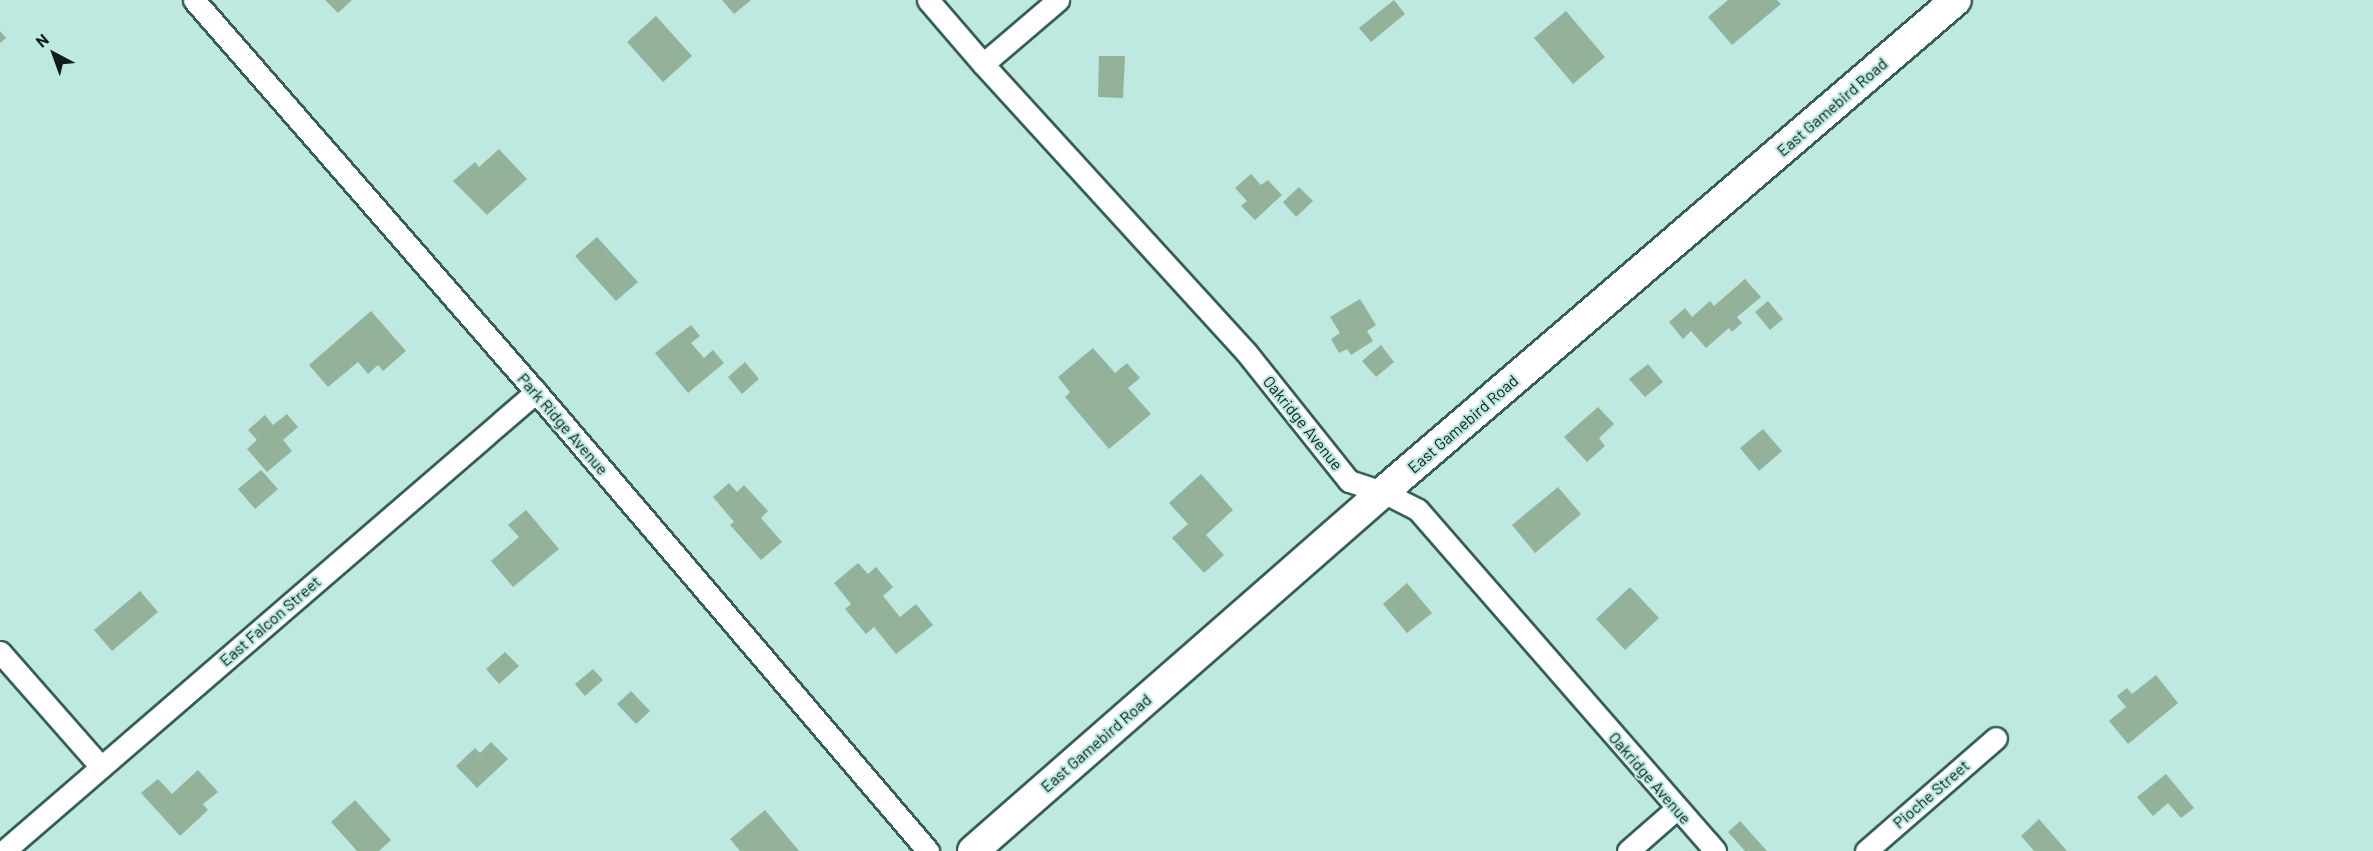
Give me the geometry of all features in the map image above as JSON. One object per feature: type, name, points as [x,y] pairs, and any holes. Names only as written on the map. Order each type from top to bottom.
[{"type":"main road","name":"East Gamebird Road","points":[[973,851],[1383,492],[1956,0]]},
{"type":"street","name":"Park Ridge Avenue","points":[[194,0],[536,392],[928,851]]},
{"type":"street","name":"Oakridge Avenue","points":[[928,0],[983,64],[1246,352],[1349,481],[1383,492],[1418,510],[1676,809],[1715,851]]},
{"type":"street","points":[[983,64],[1058,0]]},
{"type":"street","name":"East Falcon Street","points":[[4,851],[536,392]]},
{"type":"street","points":[[0,652],[100,767]]},
{"type":"street","name":"Pioche Street","points":[[1866,851],[1996,738]]},
{"type":"street","points":[[1628,851],[1676,809]]},
{"type":"building","points":[[325,0],[352,0],[338,13]]},
{"type":"building","points":[[722,0],[751,0],[734,14]]},
{"type":"building","points":[[1394,0],[1405,14],[1371,42],[1359,28]]},
{"type":"building","points":[[1728,0],[1777,0],[1781,4],[1732,45],[1708,17]]},
{"type":"building","points":[[1566,11],[1605,57],[1573,84],[1534,38]]},
{"type":"building","points":[[656,16],[692,56],[663,82],[627,42]]},
{"type":"building","points":[[0,31],[6,38],[0,43]]},
{"type":"building","points":[[1099,56],[1125,56],[1123,98],[1098,97]]},
{"type":"building","points":[[499,149],[527,179],[487,215],[453,181],[475,162],[479,167]]},
{"type":"building","points":[[1251,174],[1261,185],[1268,180],[1282,195],[1255,220],[1241,206],[1247,201],[1235,188]]},
{"type":"building","points":[[1299,187],[1313,201],[1296,217],[1283,202]]},
{"type":"building","points":[[597,237],[638,282],[616,301],[575,256]]},
{"type":"building","points":[[1745,279],[1761,297],[1737,317],[1742,323],[1732,332],[1729,328],[1706,348],[1691,331],[1683,339],[1669,322],[1685,308],[1692,317],[1710,301],[1714,306]]},
{"type":"building","points":[[1360,299],[1376,325],[1367,331],[1373,341],[1351,355],[1347,349],[1339,353],[1331,339],[1340,333],[1330,317]]},
{"type":"building","points":[[1768,301],[1783,319],[1770,330],[1755,312]]},
{"type":"building","points":[[371,311],[406,351],[383,371],[378,365],[368,374],[358,362],[328,387],[309,365]]},
{"type":"building","points":[[691,325],[700,336],[691,343],[704,358],[713,350],[724,363],[688,393],[655,353]]},
{"type":"building","points":[[1381,345],[1394,362],[1376,377],[1362,361]]},
{"type":"building","points":[[1093,348],[1115,373],[1127,363],[1140,378],[1128,388],[1151,414],[1109,449],[1065,397],[1070,392],[1058,377]]},
{"type":"building","points":[[745,362],[759,379],[742,394],[728,377]]},
{"type":"building","points":[[1648,364],[1663,382],[1645,397],[1629,379]]},
{"type":"building","points":[[1598,407],[1614,424],[1599,438],[1605,446],[1587,462],[1564,437]]},
{"type":"building","points":[[287,414],[298,427],[283,440],[292,451],[267,472],[247,449],[257,440],[248,430],[265,415],[273,425]]},
{"type":"building","points":[[1763,429],[1782,451],[1759,471],[1740,448]]},
{"type":"building","points":[[261,470],[278,489],[255,509],[238,489]]},
{"type":"building","points":[[1201,474],[1233,510],[1206,535],[1224,555],[1204,573],[1172,538],[1188,524],[1169,503]]},
{"type":"building","points":[[729,483],[737,492],[744,485],[768,511],[761,518],[782,542],[761,560],[730,525],[734,522],[713,497]]},
{"type":"building","points":[[1558,487],[1581,514],[1535,553],[1512,525]]},
{"type":"building","points":[[526,510],[559,549],[513,587],[491,561],[519,537],[508,525]]},
{"type":"building","points":[[858,563],[868,574],[876,567],[893,587],[883,596],[900,617],[916,604],[933,625],[896,654],[874,627],[866,634],[845,609],[851,604],[834,583]]},
{"type":"building","points":[[1407,583],[1432,613],[1407,633],[1383,604]]},
{"type":"building","points":[[1630,587],[1659,618],[1625,650],[1596,619]]},
{"type":"building","points":[[140,591],[158,612],[112,651],[94,630]]},
{"type":"building","points":[[505,652],[519,666],[499,684],[486,669]]},
{"type":"building","points":[[593,669],[603,680],[585,696],[575,684]]},
{"type":"building","points":[[2156,675],[2178,703],[2128,744],[2109,721],[2126,707],[2117,696],[2127,688],[2132,694]]},
{"type":"building","points":[[631,691],[650,711],[636,724],[617,704]]},
{"type":"building","points":[[491,742],[508,759],[477,788],[456,766],[475,748],[480,753]]},
{"type":"building","points":[[198,770],[218,792],[203,804],[208,810],[180,836],[141,793],[158,779],[172,794]]},
{"type":"building","points":[[2166,774],[2194,808],[2181,818],[2168,803],[2153,816],[2137,797]]},
{"type":"building","points":[[355,800],[391,840],[379,851],[357,851],[331,822]]},
{"type":"building","points":[[765,810],[799,851],[740,851],[730,839]]},
{"type":"building","points":[[2039,819],[2067,851],[2034,851],[2021,836]]},
{"type":"building","points":[[1740,821],[1767,851],[1745,851],[1728,832]]}]
